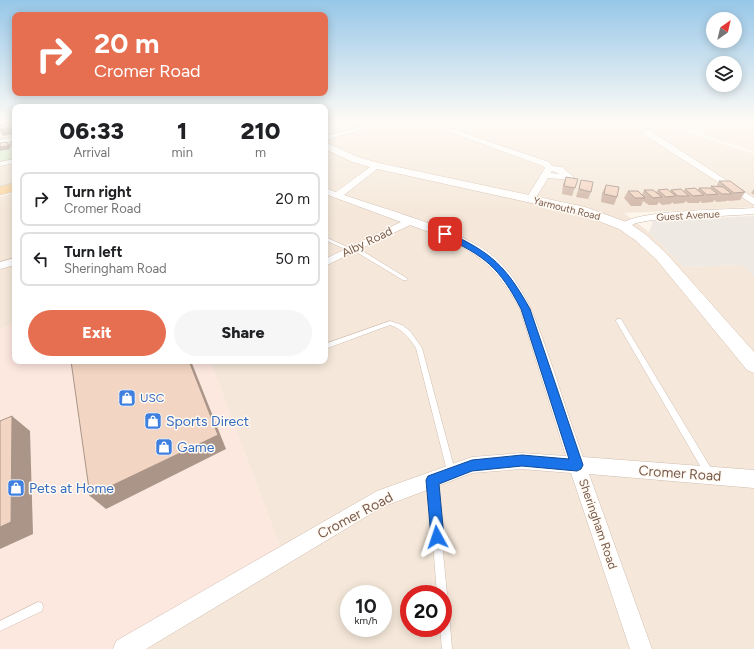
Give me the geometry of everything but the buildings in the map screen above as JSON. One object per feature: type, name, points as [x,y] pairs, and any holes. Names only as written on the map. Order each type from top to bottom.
[{"type":"main road","points":[[0,191],[12,188]]},
{"type":"street","name":"Yarmouth Road","points":[[338,151],[354,159],[376,166],[585,211],[624,226],[640,237],[661,256],[754,365]]},
{"type":"street","points":[[510,151],[546,164],[547,171],[531,199]]},
{"type":"street","points":[[676,151],[754,202]]},
{"type":"street","points":[[0,164],[12,161]]},
{"type":"street","points":[[331,193],[376,166]]},
{"type":"street","name":"Sheringham Road","points":[[331,193],[445,234],[474,248],[496,265],[514,287],[526,309],[577,465],[641,649]]},
{"type":"street","name":"Guest Avenue","points":[[624,226],[633,221],[652,217],[754,211]]},
{"type":"street","name":"Alby Road","points":[[328,262],[410,221]]},
{"type":"street","points":[[0,266],[12,262]]},
{"type":"street","name":"Cromer Road","points":[[124,649],[377,500],[472,465],[522,461],[754,479]]},
{"type":"lane","points":[[328,239],[353,249],[405,279]]},
{"type":"lane","points":[[619,321],[711,475]]},
{"type":"lane","points":[[328,346],[390,323],[400,326],[409,332],[419,348],[452,473]]},
{"type":"lane","points":[[432,480],[441,585]]},
{"type":"lane","points":[[0,626],[38,607]]},
{"type":"lane","points":[[447,637],[448,649]]},
{"type":"shaded area","points":[[0,151],[12,151],[12,185],[0,188]]},
{"type":"shaded area","points":[[328,151],[745,151],[754,154],[754,207],[624,213],[649,232],[684,267],[742,265],[754,276],[754,649],[124,649],[283,555],[211,364],[328,364]]},
{"type":"shaded area","points":[[12,194],[12,325],[0,329],[0,197]]},
{"type":"shaded area","points":[[754,216],[754,276],[742,265],[684,267],[649,232],[653,221]]},
{"type":"shaded area","points":[[12,325],[12,364],[211,364],[283,555],[124,649],[0,649],[0,329]]},
{"type":"green space","points":[[0,151],[12,151],[12,160],[0,163]]},
{"type":"place","name":"USC","points":[[127,398]]},
{"type":"place","name":"Sports Direct","points":[[153,421]]},
{"type":"place","name":"Game","points":[[164,447]]},
{"type":"place","name":"Pets at Home","points":[[16,488]]},
{"type":"route","points":[[437,537],[432,480],[472,465],[522,461],[577,465],[526,309],[514,287],[496,265],[474,248],[445,234]]}]
